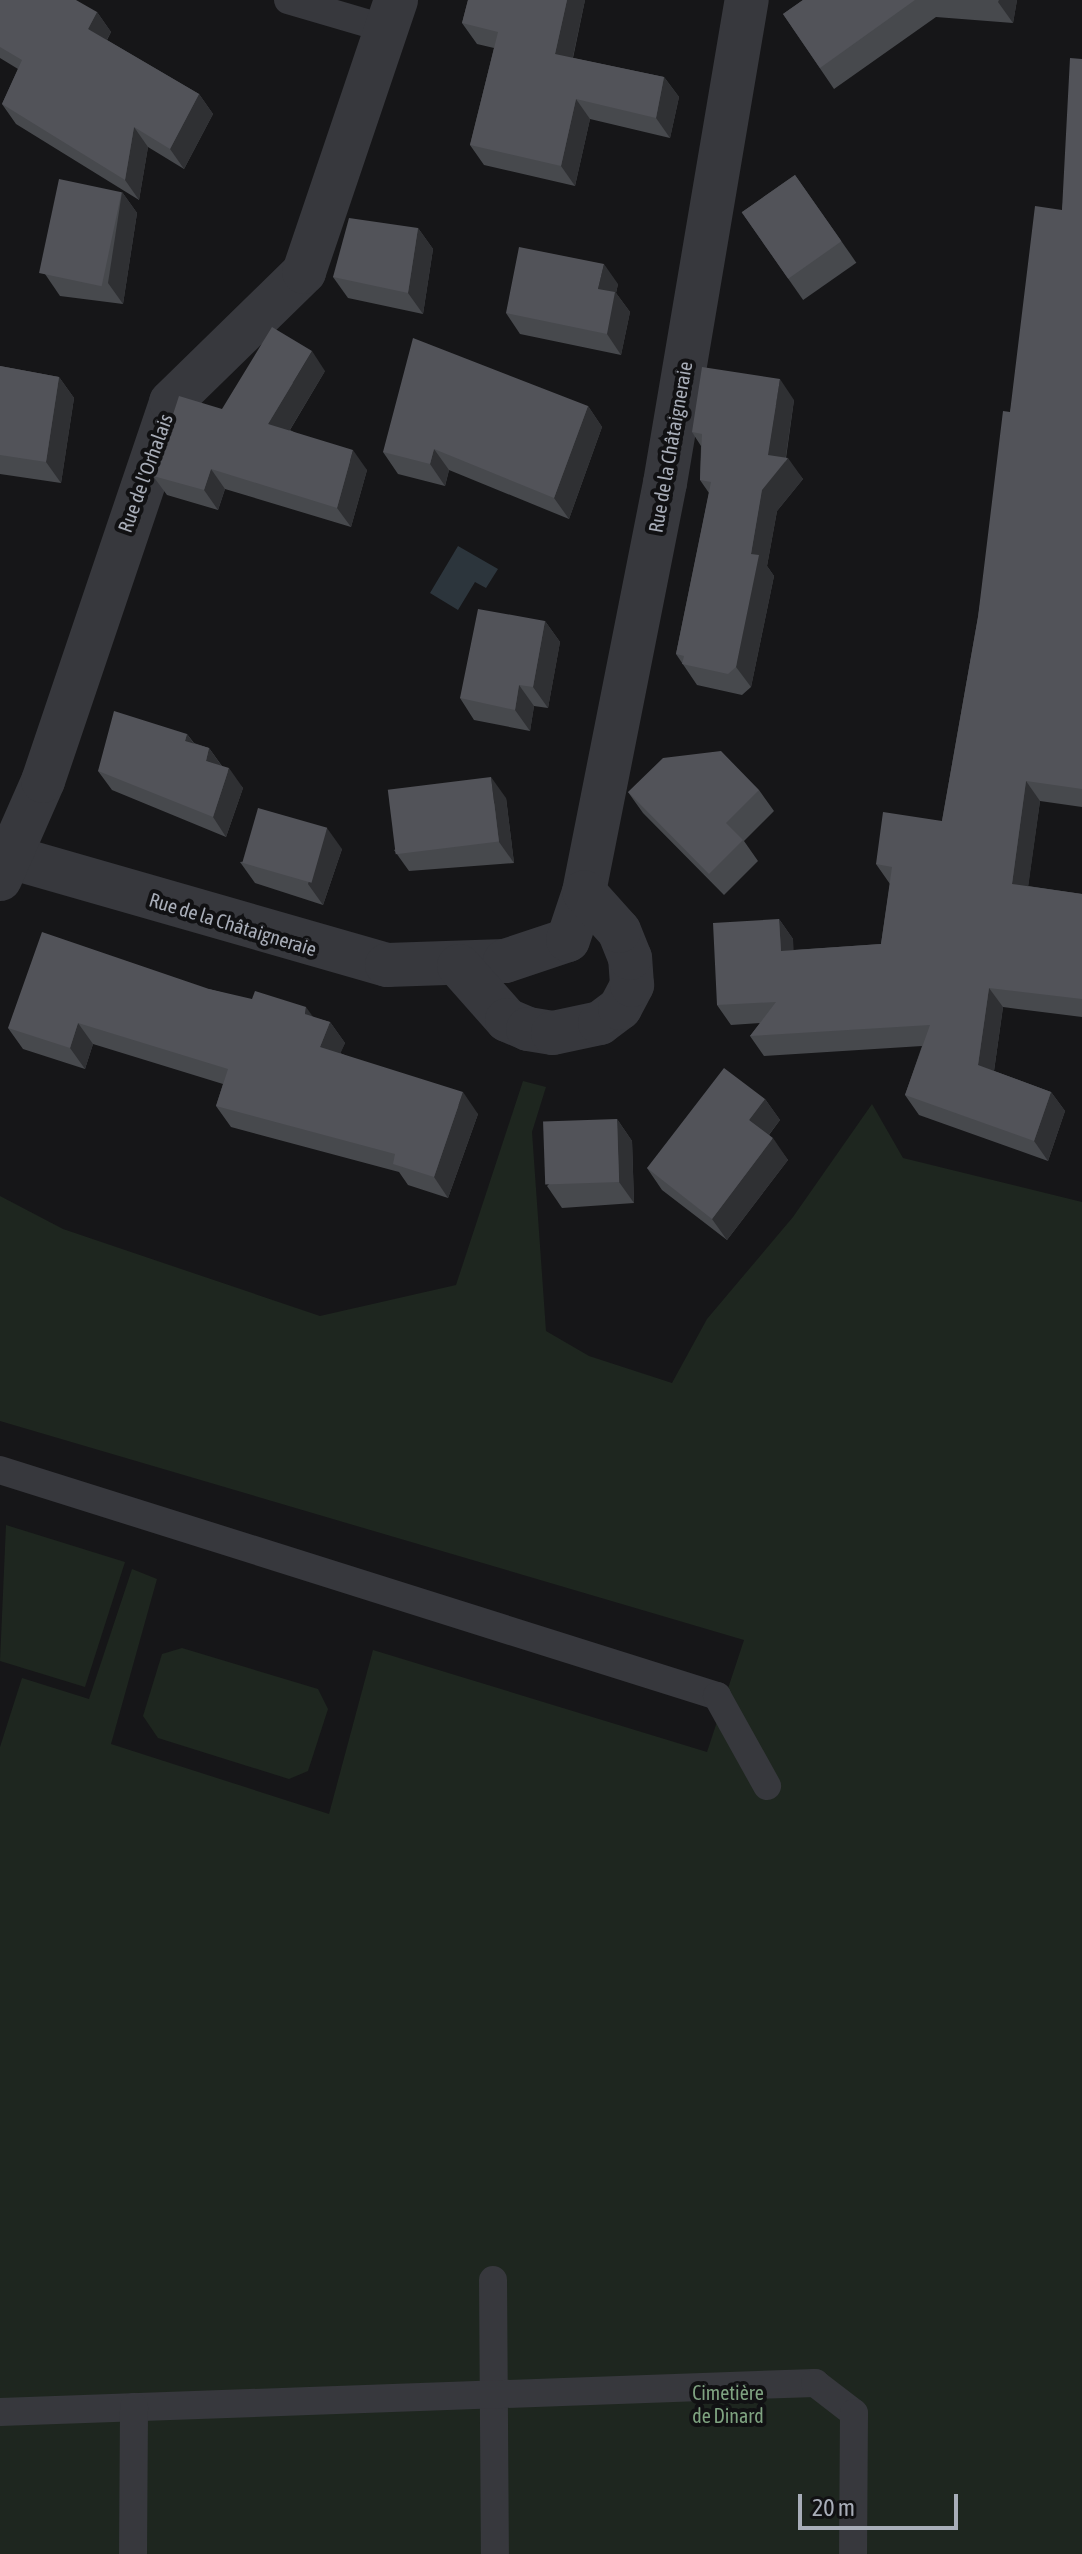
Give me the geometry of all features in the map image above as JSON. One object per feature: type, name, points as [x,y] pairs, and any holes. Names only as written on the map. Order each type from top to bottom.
[{"type":"street","name":"Rue de la Châtaigneraie","points":[[4,864],[347,958],[459,966],[544,953],[568,940],[584,892],[665,483],[747,0]]},
{"type":"street","name":"Rue de l'Orhalais","points":[[4,864],[171,402],[304,272],[393,15]]},
{"type":"street","points":[[459,966],[507,1020],[528,1029],[553,1033],[600,1023],[620,1008],[632,985],[630,958],[619,931],[584,892]]},
{"type":"lane","points":[[288,0],[393,15]]},
{"type":"lane","points":[[0,1470],[717,1696],[767,1786]]},
{"type":"lane","points":[[493,2280],[495,2554]]},
{"type":"lane","points":[[0,2412],[815,2383],[854,2413],[853,2554]]},
{"type":"lane","points":[[133,2554],[134,2407]]},
{"type":"green space","name":"Cimetière de Dinard","points":[[523,1081],[546,1087],[532,1132],[546,1331],[589,1356],[672,1383],[707,1319],[793,1217],[872,1104],[903,1158],[1082,1202],[1082,2554],[0,2554],[0,1747],[22,1678],[89,1699],[132,1569],[157,1579],[111,1744],[329,1814],[373,1650],[707,1752],[744,1640],[0,1421],[0,1196],[63,1229],[320,1316],[456,1285]]},
{"type":"green space","points":[[6,1525],[125,1562],[85,1687],[0,1661]]},
{"type":"green space","points":[[182,1648],[318,1689],[328,1709],[308,1771],[289,1779],[158,1738],[143,1716],[162,1654]]},
{"type":"shaded area","points":[[458,546],[498,569],[486,588],[475,582],[458,610],[430,593]]},
{"type":"building","points":[[0,0],[76,0],[97,12],[88,29],[199,94],[170,149],[134,127],[125,180],[2,104],[22,60],[0,47]]},
{"type":"building","points":[[468,0],[567,0],[555,54],[664,77],[656,118],[576,99],[561,166],[470,145],[498,32],[462,23]]},
{"type":"building","points":[[803,0],[915,0],[820,68],[783,14]]},
{"type":"building","points":[[1070,58],[1082,59],[1082,789],[1026,781],[1012,884],[1082,894],[1082,999],[989,988],[978,1065],[1051,1092],[1034,1141],[905,1095],[930,1025],[750,1036],[776,1002],[717,1005],[713,923],[779,919],[781,951],[881,944],[892,867],[876,864],[883,812],[942,821],[978,617],[1003,411],[1010,412],[1035,206],[1062,210]]},
{"type":"building","points":[[795,175],[841,241],[788,279],[742,212]]},
{"type":"building","points":[[59,179],[122,192],[102,286],[39,273]]},
{"type":"building","points":[[349,218],[418,228],[408,293],[333,277]]},
{"type":"building","points":[[519,247],[604,264],[598,289],[615,292],[607,334],[506,313]]},
{"type":"building","points":[[272,327],[312,351],[268,424],[353,450],[337,508],[211,469],[204,490],[153,476],[179,396],[222,409]]},
{"type":"building","points":[[413,338],[588,406],[554,498],[434,449],[430,464],[383,452]]},
{"type":"building","points":[[0,366],[59,377],[46,462],[0,455]]},
{"type":"building","points":[[702,367],[780,379],[768,455],[788,458],[762,490],[751,554],[759,555],[736,667],[728,674],[682,664],[684,656],[676,654],[711,482],[700,480],[702,434],[692,432]]},
{"type":"building","points":[[478,609],[545,621],[533,687],[519,685],[515,710],[460,698]]},
{"type":"building","points":[[114,711],[187,734],[185,741],[209,748],[206,761],[229,768],[213,817],[98,771]]},
{"type":"building","points":[[721,751],[759,790],[726,823],[743,840],[709,874],[628,792],[663,758]]},
{"type":"building","points":[[491,777],[499,842],[396,854],[388,790]]},
{"type":"building","points":[[258,808],[327,828],[311,883],[242,863]]},
{"type":"building","points":[[42,932],[209,989],[252,999],[255,991],[306,1007],[305,1014],[330,1022],[320,1047],[463,1092],[434,1177],[393,1164],[395,1154],[216,1106],[228,1069],[78,1023],[70,1048],[8,1028]]},
{"type":"building","points":[[724,1068],[765,1099],[749,1120],[773,1138],[712,1219],[647,1168]]},
{"type":"building","points":[[617,1119],[619,1182],[545,1185],[543,1122]]}]
